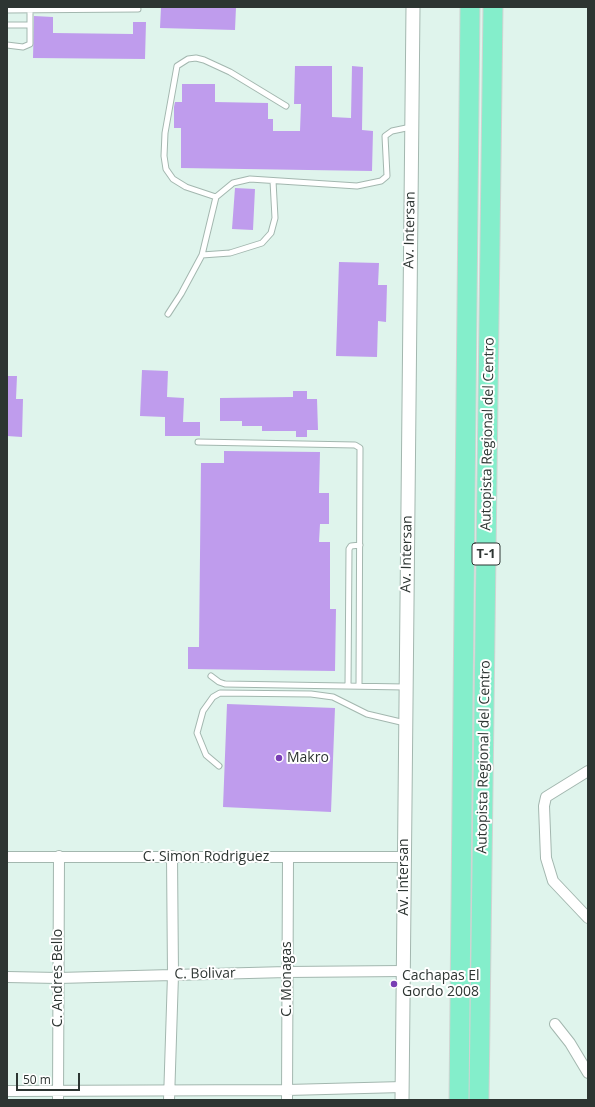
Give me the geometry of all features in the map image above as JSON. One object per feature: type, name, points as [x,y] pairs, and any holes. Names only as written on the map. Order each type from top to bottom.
[{"type":"highway","name":"Autopista Regional del Centro","points":[[459,1100],[470,7]]},
{"type":"highway","name":"Autopista Regional del Centro","points":[[479,1100],[494,7]]},
{"type":"street","name":"Av. Intersan","points":[[402,1100],[413,7]]},
{"type":"street","points":[[588,771],[546,797],[544,806],[546,858],[553,881],[588,918]]},
{"type":"street","name":"C. Andres Bello","points":[[58,1096],[59,856]]},
{"type":"street","points":[[169,1095],[172,975],[172,856]]},
{"type":"street","name":"C. Simon Rodriguez","points":[[7,857],[404,857]]},
{"type":"street","name":"C. Monagas","points":[[287,1095],[288,857]]},
{"type":"street","name":"C. Bolivar","points":[[7,977],[58,978],[287,972],[403,971]]},
{"type":"street","points":[[555,1024],[570,1043],[588,1073]]},
{"type":"street","points":[[7,1091],[58,1096],[287,1095],[403,1086]]},
{"type":"lane","points":[[7,10],[138,8]]},
{"type":"lane","points":[[7,45],[23,47],[30,44],[30,9]]},
{"type":"lane","points":[[7,25],[30,25]]},
{"type":"lane","points":[[216,197],[186,187],[173,180],[166,169],[164,156],[165,133],[177,66],[188,59],[196,58],[204,60],[230,72],[286,106]]},
{"type":"lane","points":[[168,314],[182,294],[202,255],[216,197],[233,183],[250,179],[357,186],[381,181],[387,176],[385,136],[392,131],[412,127]]},
{"type":"lane","points":[[202,255],[230,253],[262,243],[271,233],[275,218],[273,181]]},
{"type":"lane","points":[[198,442],[358,446],[360,545],[359,686]]},
{"type":"lane","points":[[348,686],[349,549],[351,546],[360,545]]},
{"type":"lane","points":[[211,676],[219,682],[226,684],[406,687]]},
{"type":"lane","points":[[219,766],[206,756],[197,733],[206,707],[213,698],[220,693],[311,694],[333,697],[367,714],[405,723]]},
{"type":"building","points":[[161,7],[236,7],[235,30],[160,28]]},
{"type":"building","points":[[34,16],[53,17],[53,33],[133,34],[133,22],[146,22],[145,59],[33,58]]},
{"type":"building","points":[[295,66],[332,66],[332,117],[351,118],[352,66],[363,67],[362,130],[373,131],[372,171],[181,168],[181,128],[174,128],[174,107],[175,102],[182,102],[182,84],[215,84],[215,102],[268,103],[268,119],[273,119],[273,131],[300,131],[301,104],[294,104]]},
{"type":"building","points":[[235,188],[255,189],[253,230],[232,229]]},
{"type":"building","points":[[339,262],[379,263],[378,285],[387,285],[386,322],[378,321],[377,357],[336,356]]},
{"type":"building","points":[[142,370],[168,371],[167,397],[184,398],[183,422],[200,422],[200,436],[165,436],[165,417],[140,416]]},
{"type":"building","points":[[7,376],[17,376],[16,399],[23,399],[22,437],[7,436]]},
{"type":"building","points":[[293,391],[307,391],[307,399],[317,399],[318,430],[307,430],[307,437],[296,437],[296,431],[262,431],[262,426],[242,426],[242,421],[220,421],[220,398],[293,397]]},
{"type":"building","points":[[224,451],[320,452],[319,493],[329,493],[329,524],[320,524],[319,542],[330,542],[330,609],[336,609],[335,671],[188,669],[188,647],[199,647],[201,463],[224,463]]},
{"type":"building","name":"Makro","points":[[227,704],[335,708],[331,812],[223,807]]},
{"type":"place","name":"Makro","points":[[279,758]]},
{"type":"place","name":"Cachapas El Gordo 2008","points":[[394,984]]}]
